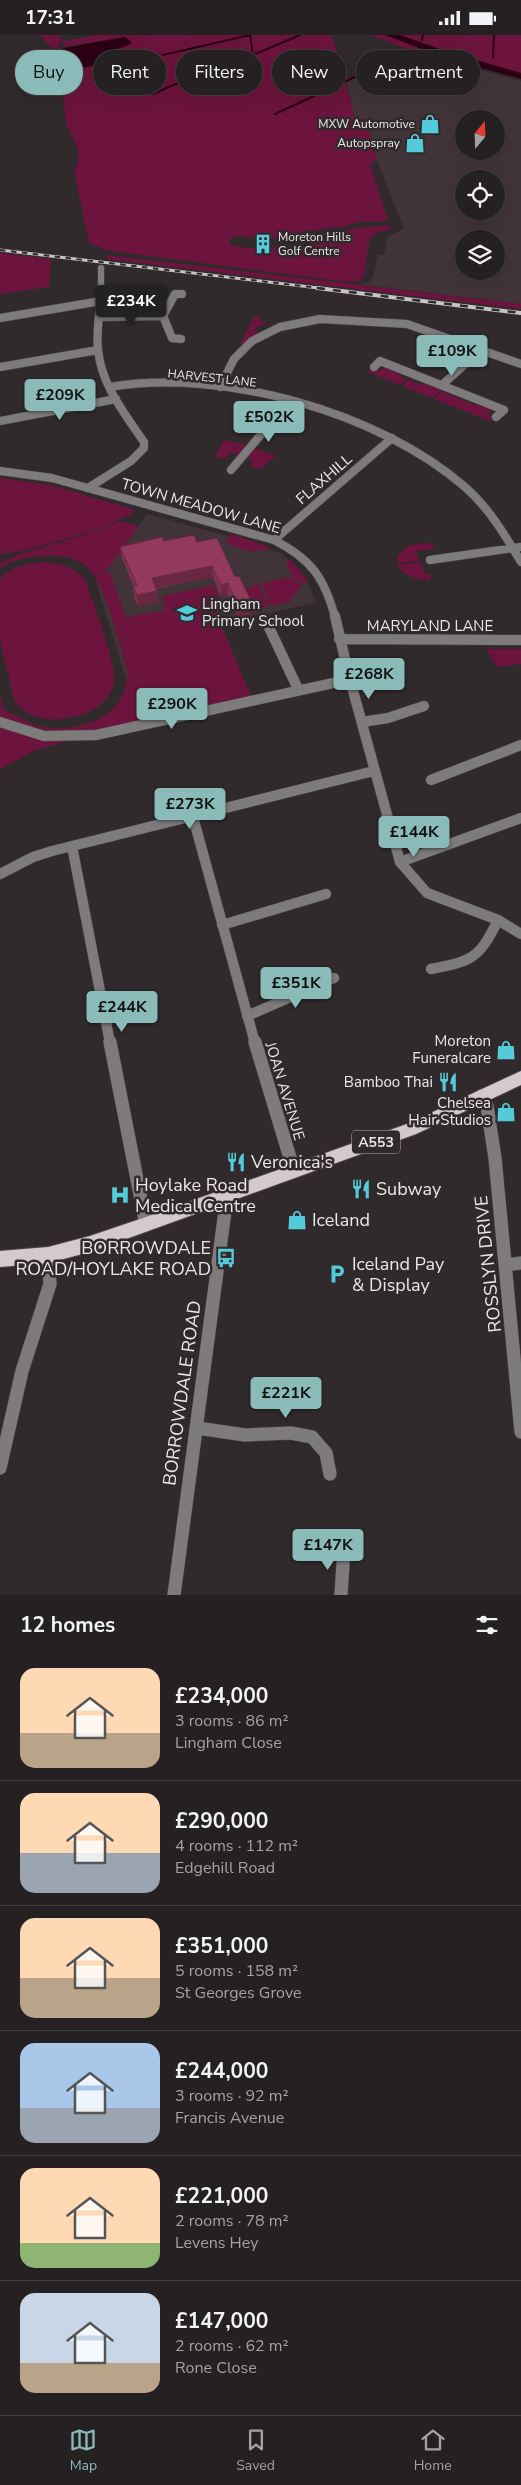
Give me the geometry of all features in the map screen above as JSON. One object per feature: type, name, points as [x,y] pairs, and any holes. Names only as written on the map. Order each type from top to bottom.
[{"type":"main road","name":"A553","points":[[0,1259],[48,1255],[90,1244],[146,1225],[411,1129],[521,1078]]},
{"type":"street","points":[[88,488],[131,461],[144,448],[144,441],[110,387],[98,350],[99,317],[103,287],[101,268]]},
{"type":"street","points":[[163,316],[175,294],[182,294]]},
{"type":"street","points":[[0,318],[101,301]]},
{"type":"street","points":[[99,317],[163,316]]},
{"type":"street","points":[[163,316],[172,338],[181,339]]},
{"type":"street","points":[[220,387],[234,359],[252,341],[280,327],[304,321],[334,319],[400,323],[420,327],[521,363]]},
{"type":"street","points":[[442,385],[482,349]]},
{"type":"street","points":[[0,367],[98,350]]},
{"type":"street","points":[[374,367],[380,361],[504,410],[496,417]]},
{"type":"street","name":"HARVEST LANE","points":[[110,387],[163,383],[220,387],[290,400],[326,411],[392,438],[460,482],[498,522],[518,547],[521,561]]},
{"type":"street","points":[[0,421],[116,399]]},
{"type":"street","points":[[231,470],[290,400]]},
{"type":"street","name":"FLAXHILL","points":[[274,540],[392,438]]},
{"type":"street","name":"TOWN MEADOW LANE","points":[[0,471],[52,478],[274,540],[295,552],[316,572],[330,604],[348,672],[347,680],[352,687],[400,862]]},
{"type":"street","points":[[430,560],[518,547]]},
{"type":"street","points":[[266,621],[298,689]]},
{"type":"street","name":"MARYLAND LANE","points":[[339,639],[521,640]]},
{"type":"street","points":[[0,722],[44,736],[96,735],[298,689],[347,680]]},
{"type":"street","points":[[362,722],[388,718],[424,706]]},
{"type":"street","points":[[431,780],[521,745]]},
{"type":"street","points":[[0,874],[33,857],[72,846],[374,771]]},
{"type":"street","name":"JOAN AVENUE","points":[[193,817],[247,1016],[294,1171]]},
{"type":"street","points":[[520,931],[498,920],[428,893],[420,887],[400,862],[521,818]]},
{"type":"street","points":[[72,846],[146,1225]]},
{"type":"street","points":[[222,925],[326,894]]},
{"type":"street","points":[[431,969],[464,963],[477,956],[486,945],[498,920]]},
{"type":"street","points":[[247,1016],[334,978]]},
{"type":"street","name":"ROSSLYN DRIVE","points":[[481,1096],[487,1106],[491,1132],[506,1265],[521,1432]]},
{"type":"street","name":"BORROWDALE ROAD","points":[[174,1595],[227,1196]]},
{"type":"street","points":[[0,1468],[22,1371],[50,1284],[48,1255]]},
{"type":"street","points":[[506,1265],[521,1263]]},
{"type":"street","points":[[197,1428],[245,1435],[291,1433],[312,1437],[326,1453],[330,1474]]},
{"type":"street","points":[[342,1595],[344,1549]]},
{"type":"shaded area","points":[[39,35],[59,35],[61,39],[68,41],[95,35],[331,35],[336,50],[272,50],[272,95],[346,95],[346,82],[355,119],[366,119],[377,160],[370,164],[388,221],[359,222],[281,239],[233,236],[229,242],[231,245],[246,248],[299,247],[339,237],[350,229],[388,225],[391,230],[382,231],[370,237],[364,277],[358,281],[348,282],[103,250],[101,247],[89,243],[75,175],[79,153],[66,121],[64,95],[83,95],[83,65],[93,61],[93,95],[166,95],[166,50],[108,50],[125,37],[62,47],[65,42],[60,41],[59,47],[53,49]]},
{"type":"shaded area","points":[[371,35],[390,35],[419,47],[413,50],[404,50],[404,48]]},
{"type":"shaded area","points":[[394,35],[407,39],[399,35],[521,35],[521,74],[480,64],[480,50],[437,50]]},
{"type":"shaded area","points":[[125,37],[132,42],[115,50],[93,50],[93,66],[83,68],[83,50],[62,50]]},
{"type":"shaded area","points":[[480,70],[521,81],[521,304],[359,284],[369,282],[373,277],[378,255],[384,255],[388,236],[404,229],[377,160],[366,119],[355,119],[346,82],[356,77],[356,95],[480,95]]},
{"type":"shaded area","points":[[0,253],[51,259],[49,287],[0,294]]},
{"type":"shaded area","points":[[105,255],[521,304],[521,309],[107,259]]},
{"type":"shaded area","points":[[255,315],[266,324],[254,329],[259,333],[239,346]]},
{"type":"shaded area","points":[[387,366],[401,371],[398,375],[407,379],[400,385],[368,372],[372,369],[379,371]]},
{"type":"shaded area","points":[[409,380],[422,385],[426,381],[444,388],[432,398],[402,386]]},
{"type":"shaded area","points":[[445,389],[448,390],[446,393],[475,405],[478,402],[492,409],[488,415],[494,418],[490,421],[434,399]]},
{"type":"shaded area","points":[[224,440],[246,445],[239,454],[230,453],[226,459],[215,456]]},
{"type":"shaded area","points":[[255,448],[276,456],[260,469],[250,466],[252,460],[248,457]]},
{"type":"shaded area","points":[[0,478],[50,485],[136,510],[112,523],[93,530],[28,549],[0,554]]},
{"type":"shaded area","name":"Lingham Primary School","points":[[147,514],[246,541],[282,554],[305,576],[316,603],[220,623],[251,696],[139,722],[96,582]]},
{"type":"shaded area","points":[[120,521],[139,526],[104,574],[110,572],[126,617],[165,610],[162,596],[214,585],[223,609],[215,611],[251,696],[91,731],[46,732],[0,718],[0,694],[3,709],[34,724],[49,728],[82,725],[103,716],[118,703],[126,685],[128,673],[106,601],[94,575],[83,564],[73,559],[57,556],[29,557],[11,562],[0,568],[0,563],[17,555],[77,537]]},
{"type":"shaded area","points":[[231,534],[271,548],[251,552],[225,543]]},
{"type":"shaded area","points":[[425,543],[434,544],[432,549],[416,551],[419,561],[398,563],[397,556],[408,546]]},
{"type":"shaded area","points":[[291,560],[309,582],[300,582],[294,577],[286,561]]},
{"type":"shaded area","points":[[46,562],[67,567],[85,579],[108,645],[114,671],[114,680],[110,694],[100,705],[86,713],[69,718],[52,719],[36,717],[23,710],[13,697],[2,652],[0,636],[0,579],[10,571],[21,566]]},
{"type":"shaded area","points":[[420,562],[425,574],[431,574],[430,580],[407,575],[398,565]]},
{"type":"shaded area","points":[[290,577],[302,585],[289,602],[271,606],[261,583]]},
{"type":"shaded area","points":[[259,584],[269,606],[250,610],[242,592],[248,590],[246,587]]},
{"type":"shaded area","points":[[486,649],[521,649],[521,664],[497,667]]},
{"type":"shaded area","points":[[0,726],[30,737],[67,741],[34,751],[0,769]]},
{"type":"building","points":[[194,535],[197,542],[217,538],[235,577],[239,576],[252,603],[238,606],[228,583],[221,585],[212,566],[152,578],[157,591],[137,595],[133,586],[137,585],[120,547],[162,537],[164,541]]},
{"type":"waterway","points":[[185,50],[250,35],[252,50]]},
{"type":"waterway","points":[[262,51],[300,35]]},
{"type":"waterway","points":[[390,35],[447,55],[521,76]]},
{"type":"waterway","points":[[422,40],[423,35]]},
{"type":"waterway","points":[[493,58],[494,35]]},
{"type":"waterway","points":[[166,54],[176,52]]},
{"type":"waterway","points":[[275,114],[356,76]]},
{"type":"waterway","points":[[166,88],[176,84]]},
{"type":"railway","points":[[0,250],[327,289]]},
{"type":"railway","points":[[317,288],[521,313]]},
{"type":"place","name":"MXW Automotive","points":[[430,124]]},
{"type":"place","name":"Autopspray","points":[[415,143]]},
{"type":"place","name":"Moreton Hills Golf Centre","points":[[263,244]]},
{"type":"place","name":"Lingham Primary School","points":[[187,613]]},
{"type":"place","name":"Moreton Funeralcare","points":[[506,1050]]},
{"type":"place","name":"Bamboo Thai","points":[[448,1082]]},
{"type":"place","name":"Chelsea Hair Studios","points":[[506,1112]]},
{"type":"place","name":"Veronica's","points":[[236,1162]]},
{"type":"place","name":"Subway","points":[[361,1189]]},
{"type":"place","name":"Hoylake Road Medical Centre","points":[[120,1195]]},
{"type":"place","name":"Iceland","points":[[297,1220]]},
{"type":"place","name":"BORROWDALE ROAD/HOYLAKE ROAD","points":[[226,1258]]},
{"type":"place","name":"Iceland Pay & Display","points":[[337,1274]]}]
